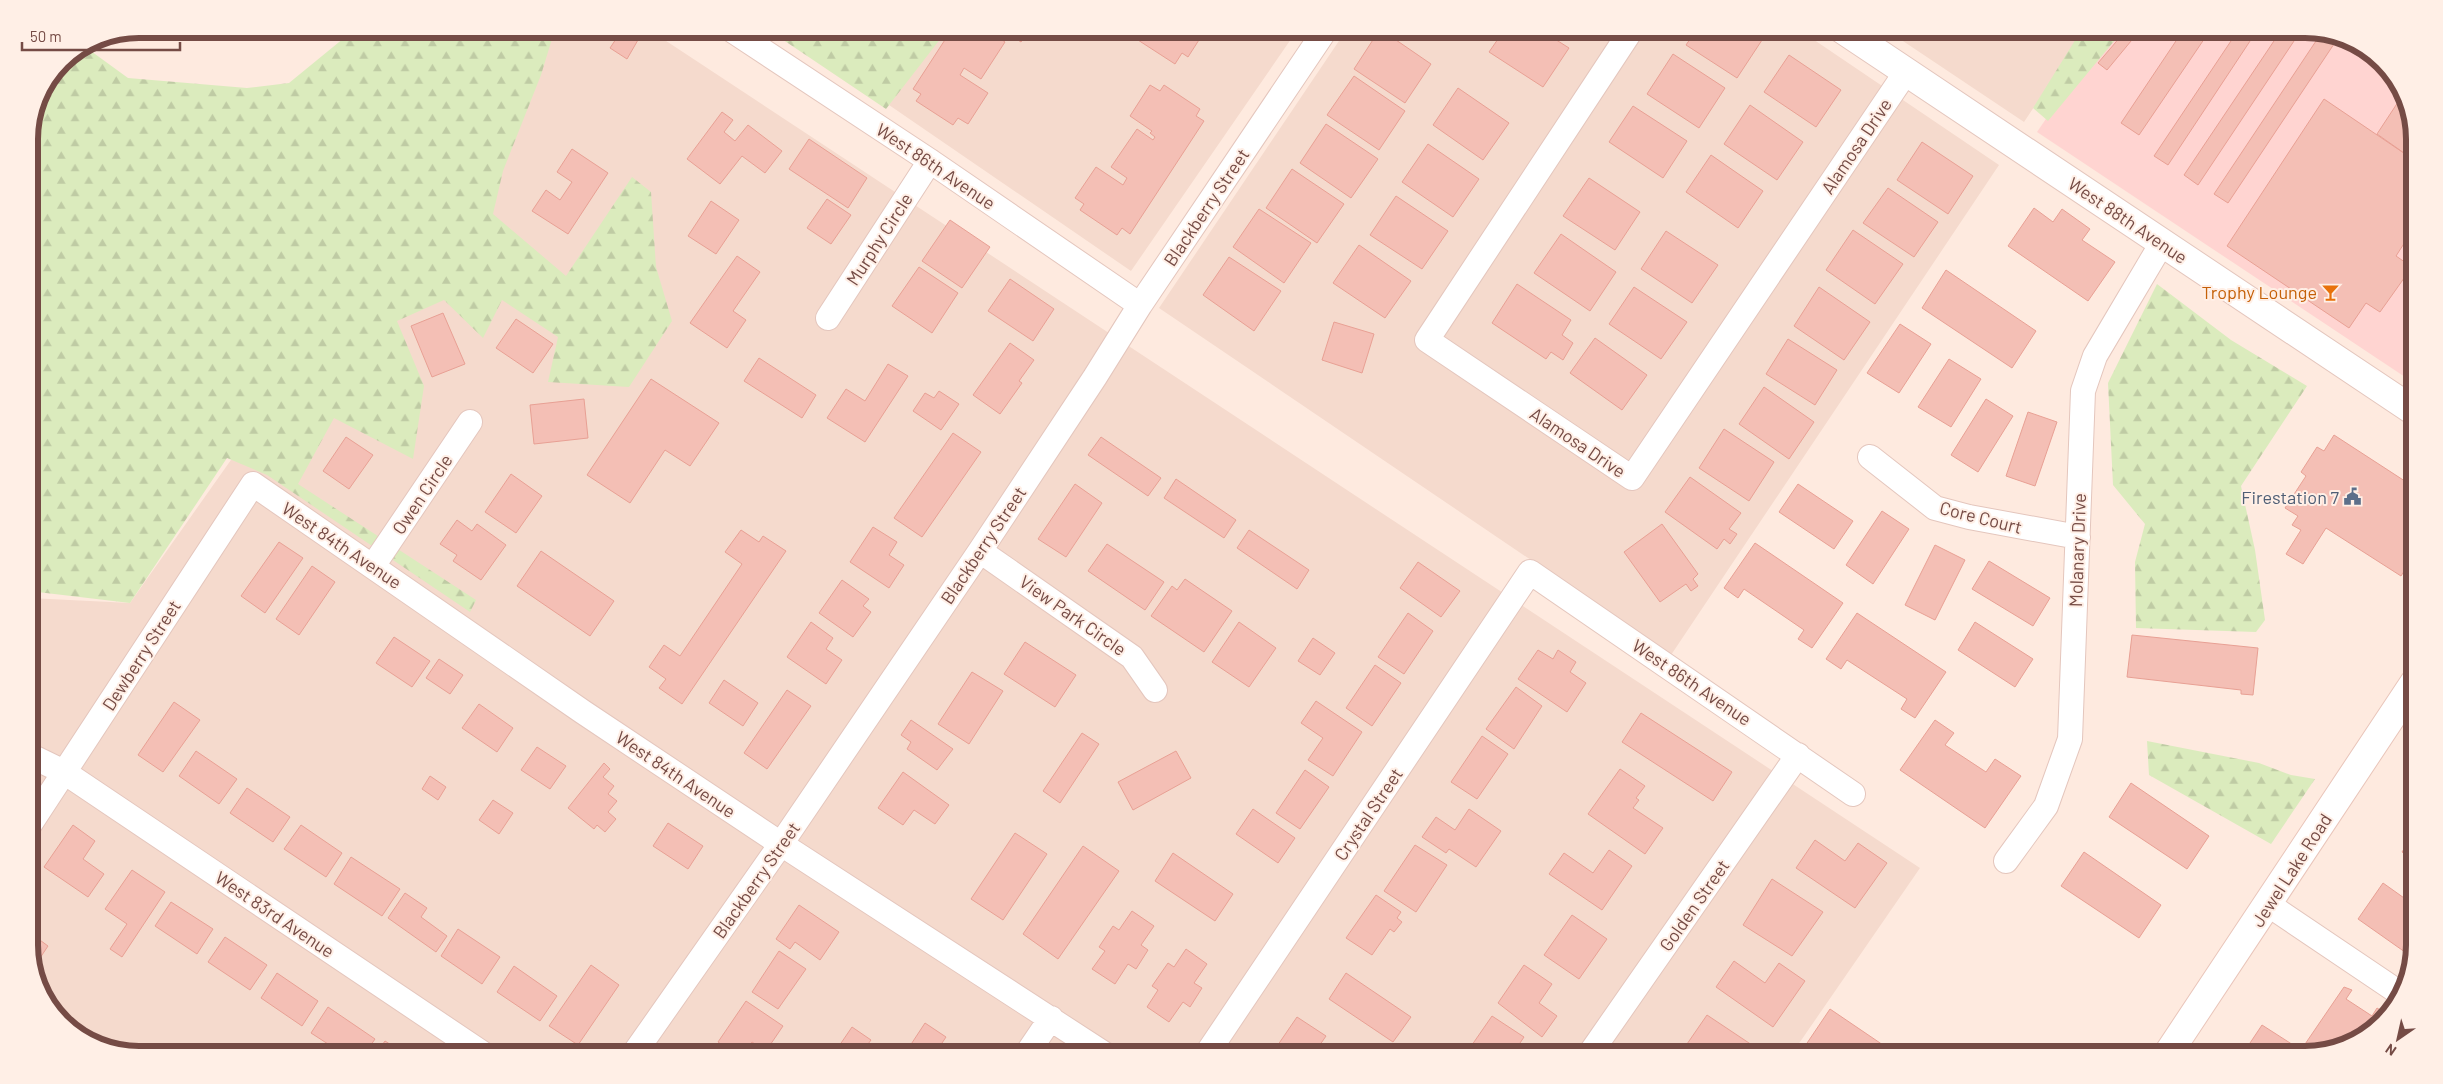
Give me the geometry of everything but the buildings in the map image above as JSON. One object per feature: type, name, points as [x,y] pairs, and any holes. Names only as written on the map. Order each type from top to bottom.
[{"type":"street","name":"West 86th Avenue","points":[[744,38],[930,161],[1140,305]]},
{"type":"street","name":"Blackberry Street","points":[[638,1046],[781,844],[980,551],[1095,377],[1140,305],[1320,38]]},
{"type":"street","name":"Alamosa Drive","points":[[1626,38],[1427,340],[1632,478],[1906,72]]},
{"type":"street","name":"West 88th Avenue","points":[[1855,38],[2405,405]]},
{"type":"street","name":"Murphy Circle","points":[[828,318],[930,161]]},
{"type":"street","name":"Molanary Drive","points":[[2006,861],[2046,806],[2070,739],[2083,391],[2095,356],[2162,243]]},
{"type":"street","name":"Owen Circle","points":[[373,566],[470,422]]},
{"type":"street","name":"Core Court","points":[[1870,457],[1935,508],[1978,519],[2078,537]]},
{"type":"street","name":"West 84th Avenue","points":[[252,484],[575,706],[781,844],[1093,1046]]},
{"type":"street","name":"Dewberry Street","points":[[38,812],[252,484]]},
{"type":"street","name":"View Park Circle","points":[[980,551],[1132,657],[1155,690]]},
{"type":"street","name":"West 86th Avenue","points":[[1530,572],[1853,794]]},
{"type":"street","name":"Crystal Street","points":[[1212,1046],[1530,572]]},
{"type":"street","name":"Jewel Lake Road","points":[[2173,1046],[2269,905],[2406,697]]},
{"type":"street","name":"Golden Street","points":[[1595,1046],[1798,755]]},
{"type":"street","name":"West 83rd Avenue","points":[[38,759],[64,772],[472,1046]]},
{"type":"street","points":[[2269,905],[2395,990]]},
{"type":"street","points":[[1032,1046],[1051,1018]]},
{"type":"shaded area","points":[[529,38],[662,38],[1920,868],[1797,1046],[119,1045],[88,1033],[77,1026],[63,1012],[48,990],[39,965],[38,598],[130,603]]},
{"type":"shaded area","points":[[934,38],[1292,38],[1131,271],[889,105]]},
{"type":"shaded area","points":[[1341,38],[1811,38],[1999,165],[1671,655],[1159,308]]},
{"type":"shaded area","points":[[1898,38],[2080,38],[2024,122]]},
{"type":"shaded area","points":[[2102,38],[2311,38],[2324,39],[2343,45],[2366,58],[2385,77],[2392,88],[2404,119],[2405,377],[2037,132]]},
{"type":"green space","points":[[344,38],[552,38],[541,75],[503,171],[493,214],[566,276],[632,177],[651,192],[656,267],[672,321],[629,387],[548,382],[558,337],[502,300],[483,338],[444,300],[397,321],[424,386],[413,459],[334,418],[298,484],[476,600],[470,612],[267,475],[227,458],[130,603],[38,592],[38,132],[39,119],[45,100],[55,82],[67,67],[90,50],[128,78],[247,88],[289,83]]},
{"type":"green space","points":[[780,38],[941,38],[886,109]]},
{"type":"green space","points":[[2076,38],[2117,38],[2048,121],[2033,108]]},
{"type":"green space","points":[[2157,284],[2231,340],[2307,386],[2241,486],[2255,550],[2265,620],[2256,632],[2136,628],[2135,562],[2145,524],[2113,485],[2108,383]]},
{"type":"green space","points":[[2147,741],[2259,763],[2291,775],[2315,779],[2271,844],[2149,775]]},
{"type":"place","name":"Trophy Lounge","points":[[2331,292]]},
{"type":"place","name":"Firestation 7","points":[[2353,497]]}]
